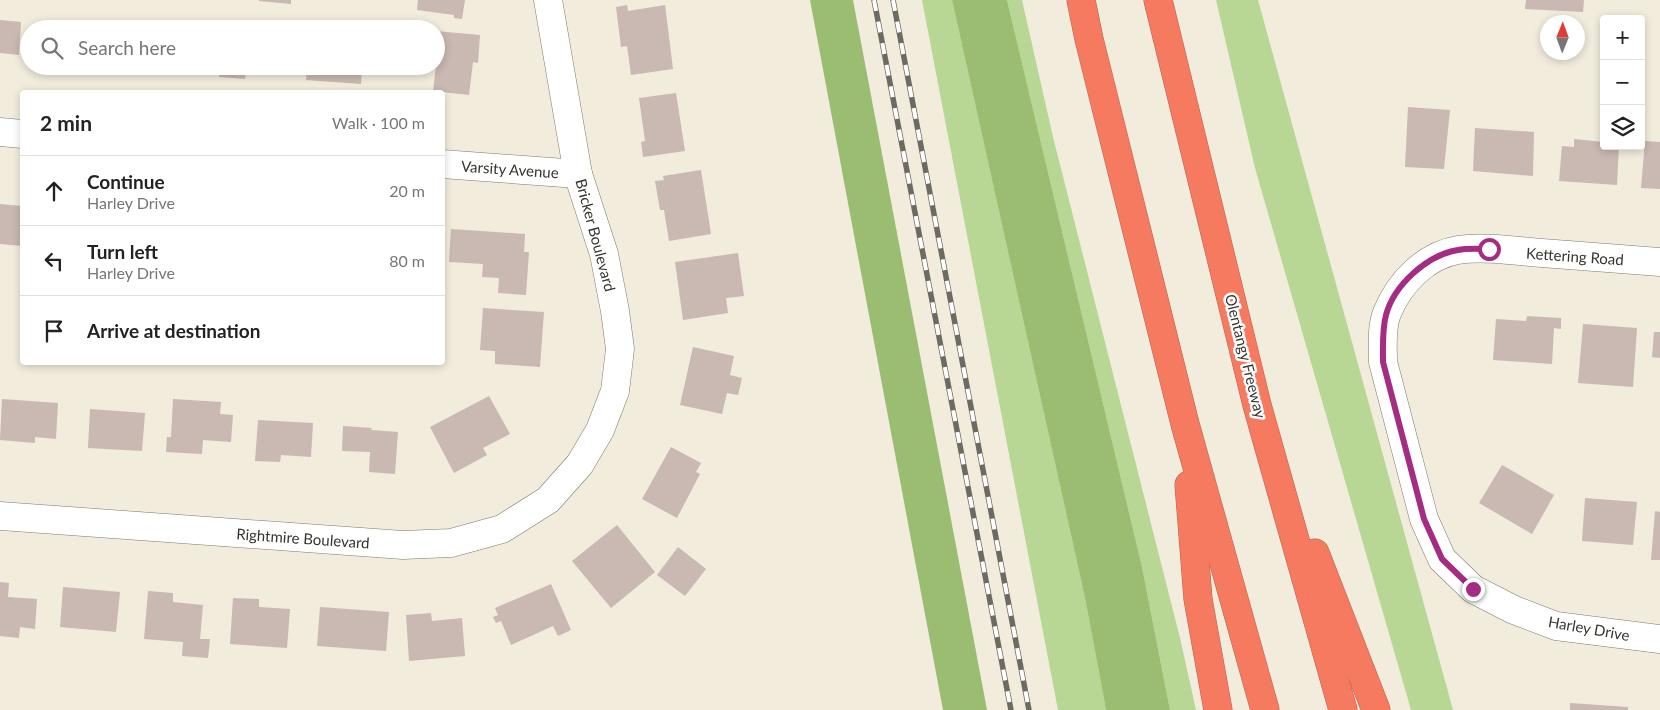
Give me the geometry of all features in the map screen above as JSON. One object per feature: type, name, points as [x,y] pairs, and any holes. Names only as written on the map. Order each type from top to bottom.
[{"type":"highway","points":[[1081,0],[1089,39],[1185,424],[1265,710]]},
{"type":"highway","name":"Olentangy Freeway","points":[[1158,0],[1258,405],[1343,710]]},
{"type":"highway","points":[[1258,405],[1376,710]]},
{"type":"highway","points":[[1185,424],[1198,599],[1218,710]]},
{"type":"street","name":"Bricker Boulevard","points":[[548,0],[578,174],[604,254],[616,311],[620,349],[615,391],[600,430],[580,464]]},
{"type":"street","points":[[0,132],[20,134]]},
{"type":"street","name":"Varsity Avenue","points":[[445,164],[578,174]]},
{"type":"street","name":"Kettering Road","points":[[1489,249],[1660,262]]},
{"type":"street","name":"Harley Drive","points":[[1489,249],[1458,250],[1434,257],[1415,272],[1398,291],[1386,314],[1383,362],[1424,519],[1442,559],[1473,589],[1514,610],[1556,626],[1660,639]]},
{"type":"street","name":"Rightmire Boulevard","points":[[0,516],[403,546],[451,544],[502,528],[548,500],[580,464]]},
{"type":"green space","points":[[810,0],[853,0],[987,710],[943,710]]},
{"type":"green space","points":[[922,0],[952,0],[1085,598],[1106,710],[1058,710]]},
{"type":"green space","points":[[952,0],[1007,0],[1142,567],[1170,710],[1106,710],[1085,598]]},
{"type":"green space","points":[[1007,0],[1022,0],[1053,137],[1180,638],[1196,710],[1170,710],[1142,567]]},
{"type":"green space","points":[[1216,0],[1258,0],[1453,710],[1411,710],[1255,168]]},
{"type":"building","points":[[291,0],[291,4],[259,1]]},
{"type":"building","points":[[418,0],[465,0],[462,19],[454,18],[454,15],[417,10]]},
{"type":"building","points":[[1526,0],[1584,0],[1583,12],[1525,9]]},
{"type":"building","points":[[627,5],[628,11],[665,5],[673,69],[631,75],[627,46],[621,47],[616,7]]},
{"type":"building","points":[[0,20],[20,22],[19,55],[0,53]]},
{"type":"building","points":[[445,32],[480,35],[478,63],[473,62],[469,95],[445,92],[445,90],[433,90],[435,75],[445,75]]},
{"type":"building","points":[[219,75],[246,75],[245,79],[219,77]]},
{"type":"building","points":[[306,75],[362,75],[361,84],[306,80]]},
{"type":"building","points":[[676,93],[685,151],[643,157],[641,142],[645,141],[639,98]]},
{"type":"building","points":[[1408,107],[1450,110],[1444,169],[1405,167]]},
{"type":"building","points":[[1475,128],[1534,132],[1533,176],[1473,171]]},
{"type":"building","points":[[1574,139],[1600,142],[1600,150],[1619,150],[1617,185],[1559,181],[1562,146],[1574,147]]},
{"type":"building","points":[[1645,141],[1660,142],[1660,189],[1641,188]]},
{"type":"building","points":[[701,170],[711,234],[669,241],[664,210],[660,210],[655,181],[664,180],[663,176]]},
{"type":"building","points":[[0,204],[20,206],[20,246],[0,244]]},
{"type":"building","points":[[451,229],[525,234],[524,252],[529,252],[526,295],[498,293],[499,278],[482,277],[483,264],[449,262]]},
{"type":"building","points":[[738,253],[744,296],[726,298],[728,313],[683,320],[675,262]]},
{"type":"building","points":[[483,308],[544,312],[540,367],[495,364],[495,351],[480,350]]},
{"type":"building","points":[[1527,316],[1561,318],[1561,329],[1554,328],[1552,364],[1493,360],[1496,319],[1526,321]]},
{"type":"building","points":[[1583,324],[1637,328],[1633,387],[1578,383]]},
{"type":"building","points":[[1654,332],[1660,332],[1660,358],[1652,357]]},
{"type":"building","points":[[693,347],[734,356],[730,375],[742,378],[738,395],[727,393],[722,414],[680,405]]},
{"type":"building","points":[[489,396],[510,434],[483,448],[487,455],[454,473],[430,427]]},
{"type":"building","points":[[2,399],[58,403],[56,439],[35,437],[35,443],[0,440]]},
{"type":"building","points":[[173,399],[221,402],[220,414],[233,415],[231,442],[203,440],[202,454],[166,452],[167,437],[171,437]]},
{"type":"building","points":[[90,409],[145,413],[142,451],[88,448]]},
{"type":"building","points":[[258,420],[313,423],[311,457],[281,455],[280,462],[255,461]]},
{"type":"building","points":[[343,426],[398,432],[395,474],[369,472],[370,452],[342,451]]},
{"type":"building","points":[[671,447],[701,463],[696,472],[700,474],[677,518],[642,499]]},
{"type":"building","points":[[1502,465],[1554,495],[1532,534],[1479,503]]},
{"type":"building","points":[[1585,498],[1637,502],[1633,545],[1582,541]]},
{"type":"building","points":[[1655,511],[1660,512],[1660,560],[1651,560]]},
{"type":"building","points":[[617,525],[655,572],[611,608],[572,561]]},
{"type":"building","points":[[678,547],[706,569],[685,596],[657,575]]},
{"type":"building","points":[[0,582],[9,583],[8,597],[37,599],[35,629],[20,627],[19,638],[0,636]]},
{"type":"building","points":[[551,584],[571,630],[558,636],[553,626],[511,645],[501,621],[496,623],[493,617],[498,615],[495,608]]},
{"type":"building","points":[[63,587],[120,592],[116,632],[60,627]]},
{"type":"building","points":[[148,591],[173,593],[173,602],[203,605],[200,639],[210,639],[208,658],[182,656],[183,642],[144,639]]},
{"type":"building","points":[[233,598],[259,599],[259,607],[290,609],[287,648],[230,644]]},
{"type":"building","points":[[320,607],[389,612],[386,651],[317,646]]},
{"type":"building","points":[[431,613],[432,621],[462,618],[465,656],[409,661],[406,615]]},
{"type":"building","points":[[1570,703],[1628,707],[1628,710],[1570,710]]},
{"type":"railway","points":[[874,0],[1011,710]]},
{"type":"railway","points":[[893,0],[1029,710]]},
{"type":"route","points":[[1473,589],[1442,559],[1424,519],[1383,362],[1383,338],[1386,314],[1398,291],[1415,272],[1434,257],[1458,250],[1489,249]]}]
